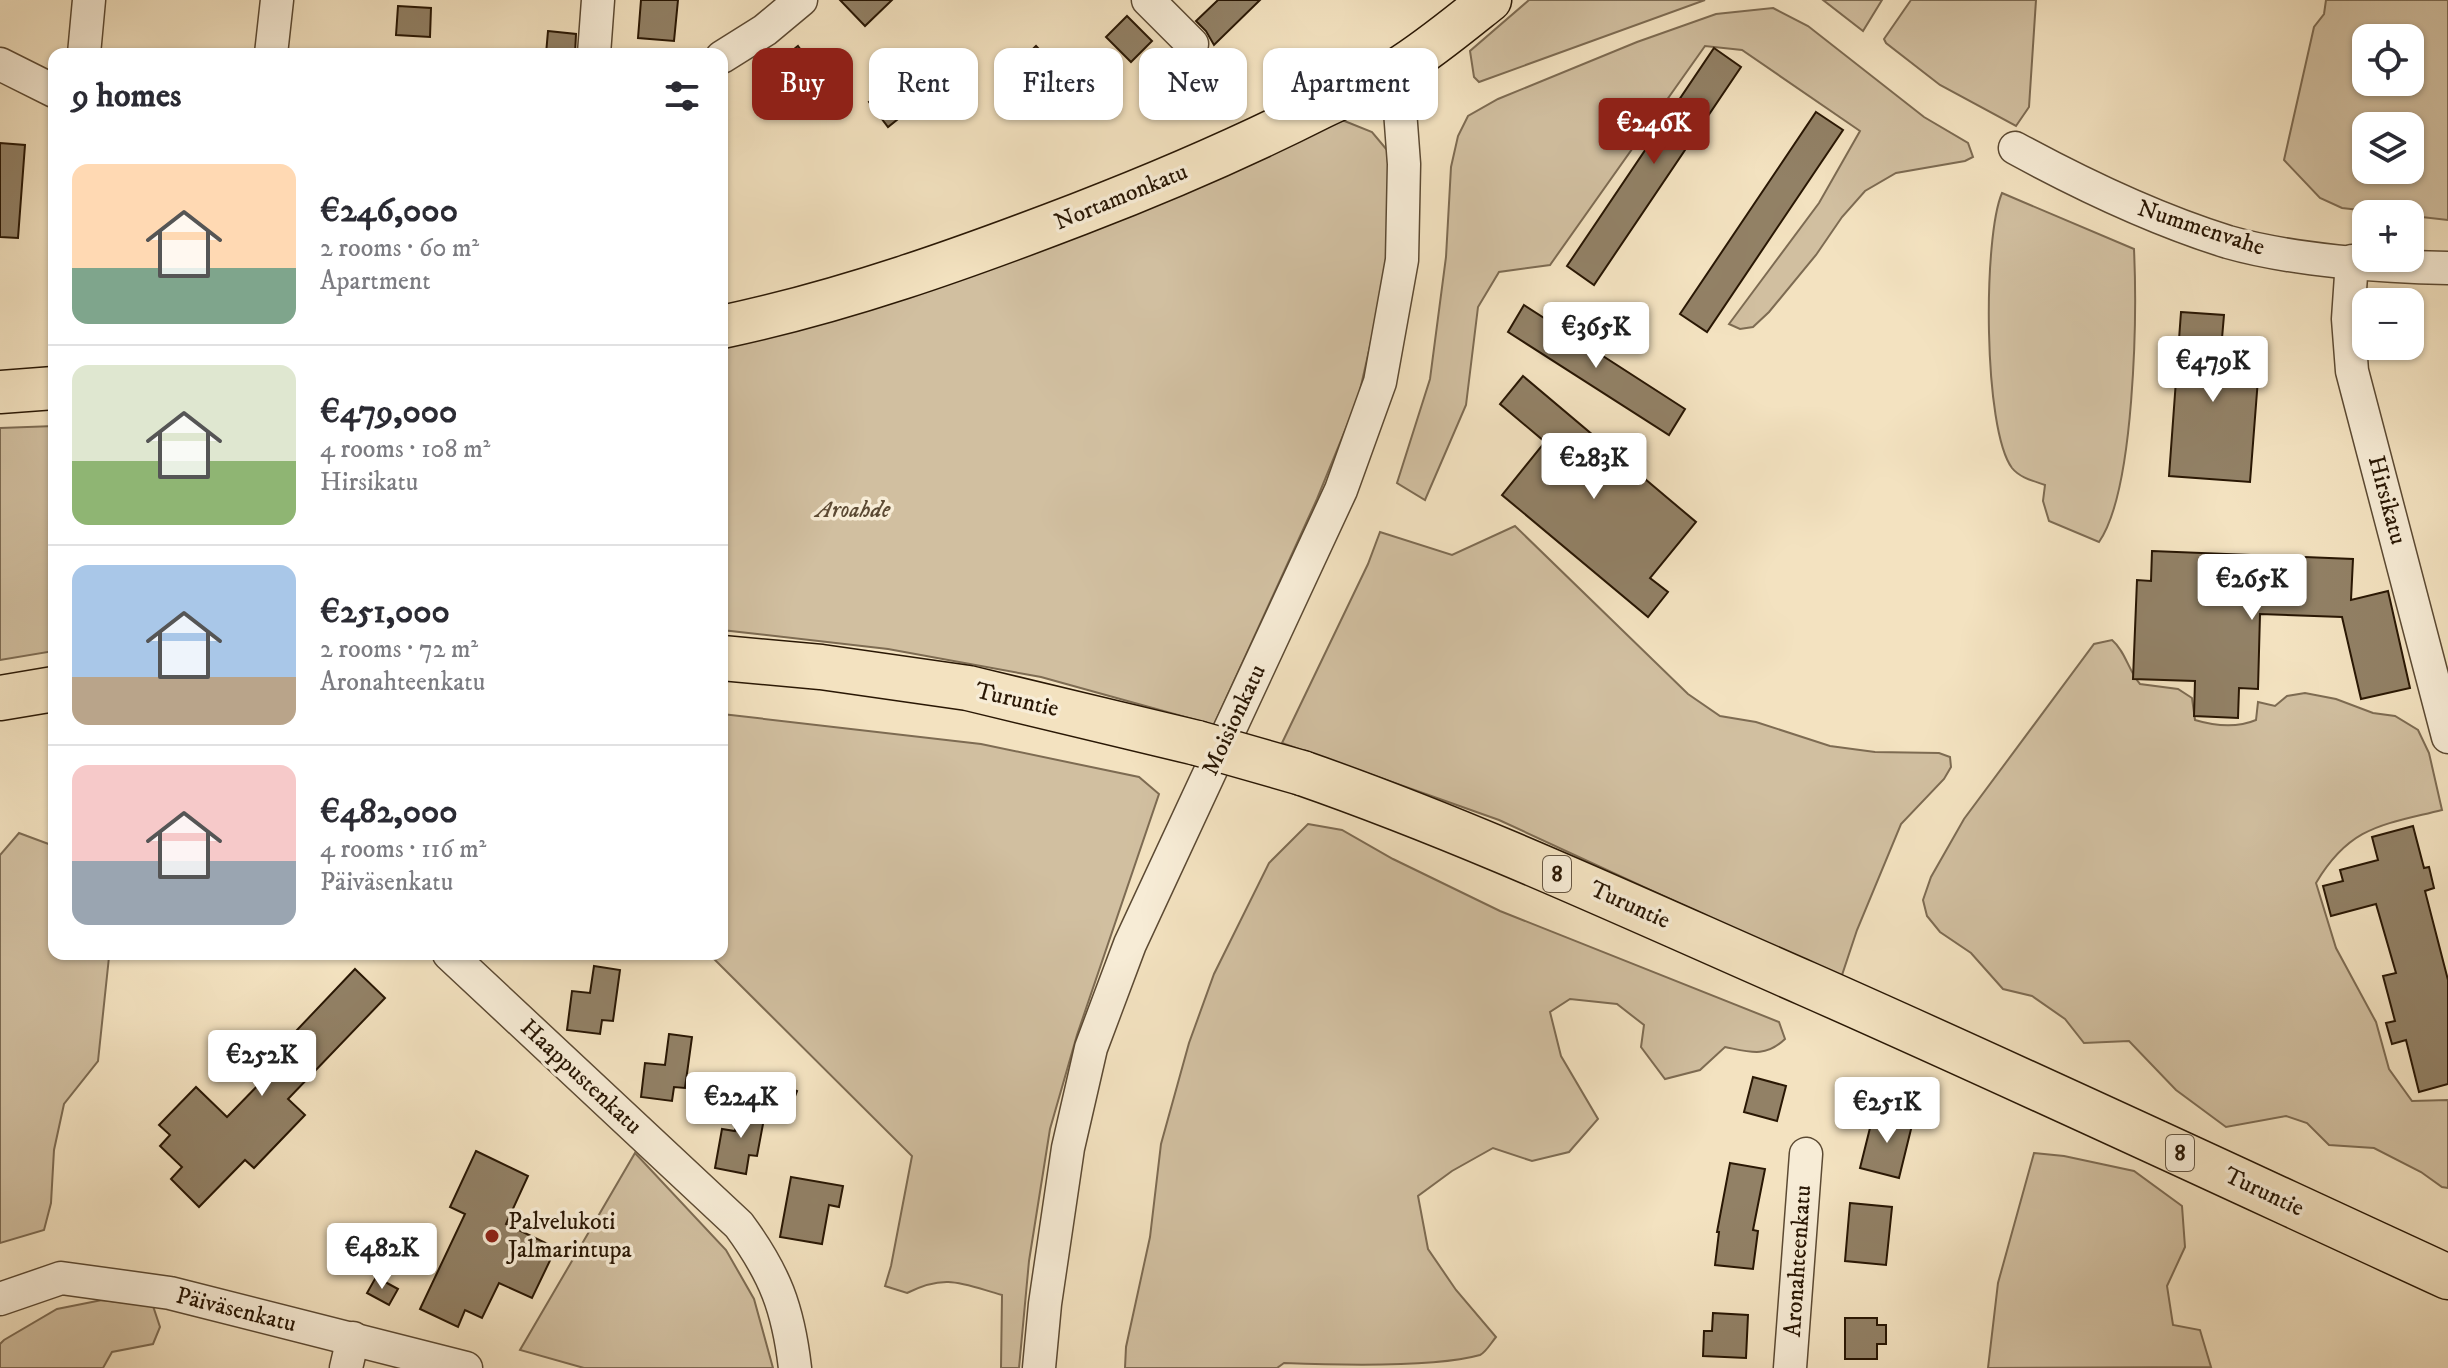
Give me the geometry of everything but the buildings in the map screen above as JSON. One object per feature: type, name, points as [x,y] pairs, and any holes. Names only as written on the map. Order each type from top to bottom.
[{"type":"highway","name":"Turuntie","points":[[728,659],[821,667],[968,688],[1197,743],[1302,773],[1486,843],[1911,1029],[2448,1277]]},
{"type":"highway","points":[[0,698],[48,690]]},
{"type":"main road","name":"Nortamonkatu","points":[[1428,48],[1490,0]]},
{"type":"main road","name":"Nortamonkatu","points":[[728,326],[830,302],[1005,242],[1197,166],[1296,120]]},
{"type":"main road","points":[[0,392],[48,388]]},
{"type":"street","points":[[85,48],[89,0]]},
{"type":"street","points":[[272,48],[277,0]]},
{"type":"street","points":[[594,48],[598,0]]},
{"type":"street","points":[[728,53],[765,30],[801,0]]},
{"type":"street","points":[[1148,0],[1192,44]]},
{"type":"street","points":[[0,64],[48,88]]},
{"type":"street","name":"Moisionkatu","points":[[1039,1368],[1045,1304],[1068,1148],[1091,1048],[1130,944],[1341,490],[1380,382],[1402,260],[1404,164],[1401,120]]},
{"type":"street","name":"Nummenvahe","points":[[2015,148],[2061,174],[2156,217],[2230,242],[2281,253],[2352,261]]},
{"type":"street","name":"Hirsikatu","points":[[2352,261],[2348,319],[2352,371],[2448,737]]},
{"type":"street","name":"Nummenvahe","points":[[2424,266],[2448,268]]},
{"type":"street","name":"Haappustenkatu","points":[[455,960],[739,1225],[774,1278],[788,1321],[795,1368]]},
{"type":"street","name":"Aronahteenkatu","points":[[1790,1368],[1806,1154]]},
{"type":"street","name":"Päiväsenkatu","points":[[3,1298],[61,1278],[170,1293],[350,1353],[466,1368]]},
{"type":"green space","points":[[1529,0],[1705,0],[1479,82],[1474,77],[1470,51]]},
{"type":"green space","points":[[1823,0],[1882,0],[1863,31]]},
{"type":"green space","points":[[1911,0],[2036,0],[2029,107],[2016,126],[1940,85],[1886,43],[1884,39]]},
{"type":"green space","points":[[2326,0],[2448,0],[2448,220],[2424,217],[2424,200],[2352,200],[2352,209],[2342,208],[2320,198],[2284,160],[2314,27],[2324,14]]},
{"type":"green space","points":[[1773,8],[1808,26],[1924,117],[1968,143],[1973,157],[1896,173],[1865,191],[1769,312],[1753,327],[1740,329],[1729,324],[1819,203],[1860,131],[1742,50],[1705,46],[1550,265],[1499,272],[1478,307],[1466,405],[1425,500],[1397,483],[1430,379],[1446,257],[1451,167],[1458,136],[1468,116],[1498,99],[1637,42],[1716,14]]},
{"type":"green space","name":"Aroahde","points":[[1342,120],[1372,132],[1387,150],[1391,204],[1383,289],[1358,399],[1317,499],[1214,725],[1041,677],[888,649],[728,631],[728,343]]},
{"type":"green space","points":[[2002,193],[2134,249],[2134,357],[2127,444],[2111,517],[2099,542],[2049,521],[2043,501],[2045,485],[2015,471],[2002,447],[1991,375],[1989,289],[1991,249]]},
{"type":"green space","points":[[48,426],[48,652],[0,660],[0,428]]},
{"type":"green space","points":[[1515,526],[1688,694],[1720,716],[1756,722],[1830,746],[1875,752],[1939,753],[1950,757],[1951,767],[1944,779],[1901,824],[1857,930],[1841,978],[1499,820],[1282,743],[1368,564],[1380,532],[1452,555]]},
{"type":"green space","points":[[2112,640],[2140,684],[2178,689],[2192,698],[2195,720],[2226,725],[2249,723],[2256,720],[2258,702],[2275,706],[2287,696],[2305,693],[2336,699],[2373,713],[2395,716],[2418,730],[2429,753],[2442,810],[2385,825],[2355,839],[2329,864],[2316,883],[2336,948],[2376,1022],[2389,1069],[2412,1101],[2448,1100],[2448,1188],[2374,1148],[2329,1145],[2307,1123],[2286,1116],[2226,1127],[2176,1090],[2129,1041],[2084,1043],[2065,1019],[2032,996],[2003,989],[1971,953],[1940,932],[1927,916],[1923,900],[1931,877],[1964,819],[2094,644]]},
{"type":"green space","points":[[728,715],[981,744],[1139,777],[1159,794],[1077,1035],[1050,1129],[1029,1261],[1019,1368],[1001,1368],[1002,1295],[954,1282],[933,1283],[907,1293],[885,1286],[912,1156],[715,960],[728,960]]},
{"type":"green space","points":[[1308,824],[1342,830],[1393,859],[1500,911],[1779,1022],[1785,1039],[1764,1051],[1750,1052],[1725,1047],[1700,1070],[1665,1079],[1641,1047],[1644,1025],[1617,1004],[1570,999],[1550,1012],[1561,1056],[1598,1119],[1569,1152],[1532,1161],[1493,1148],[1452,1171],[1418,1196],[1428,1249],[1456,1290],[1496,1337],[1480,1355],[1411,1364],[1284,1363],[1277,1368],[1125,1368],[1126,1347],[1150,1237],[1161,1144],[1189,1043],[1214,974],[1269,863]]},
{"type":"green space","points":[[19,833],[48,844],[48,960],[109,960],[98,1061],[64,1104],[54,1150],[51,1203],[44,1230],[0,1243],[0,855]]},
{"type":"green space","points":[[635,1153],[726,1250],[754,1299],[773,1368],[584,1368],[520,1350]]},
{"type":"green space","points":[[2034,1153],[2134,1171],[2182,1206],[2185,1247],[2167,1286],[2173,1325],[2200,1330],[2211,1367],[1988,1368],[1998,1283]]},
{"type":"green space","points":[[102,1300],[153,1306],[160,1327],[153,1344],[112,1352],[103,1368],[0,1368],[0,1344],[4,1340],[57,1309]]},
{"type":"place","name":"Palvelukoti Jalmarintupa","points":[[492,1236]]}]
